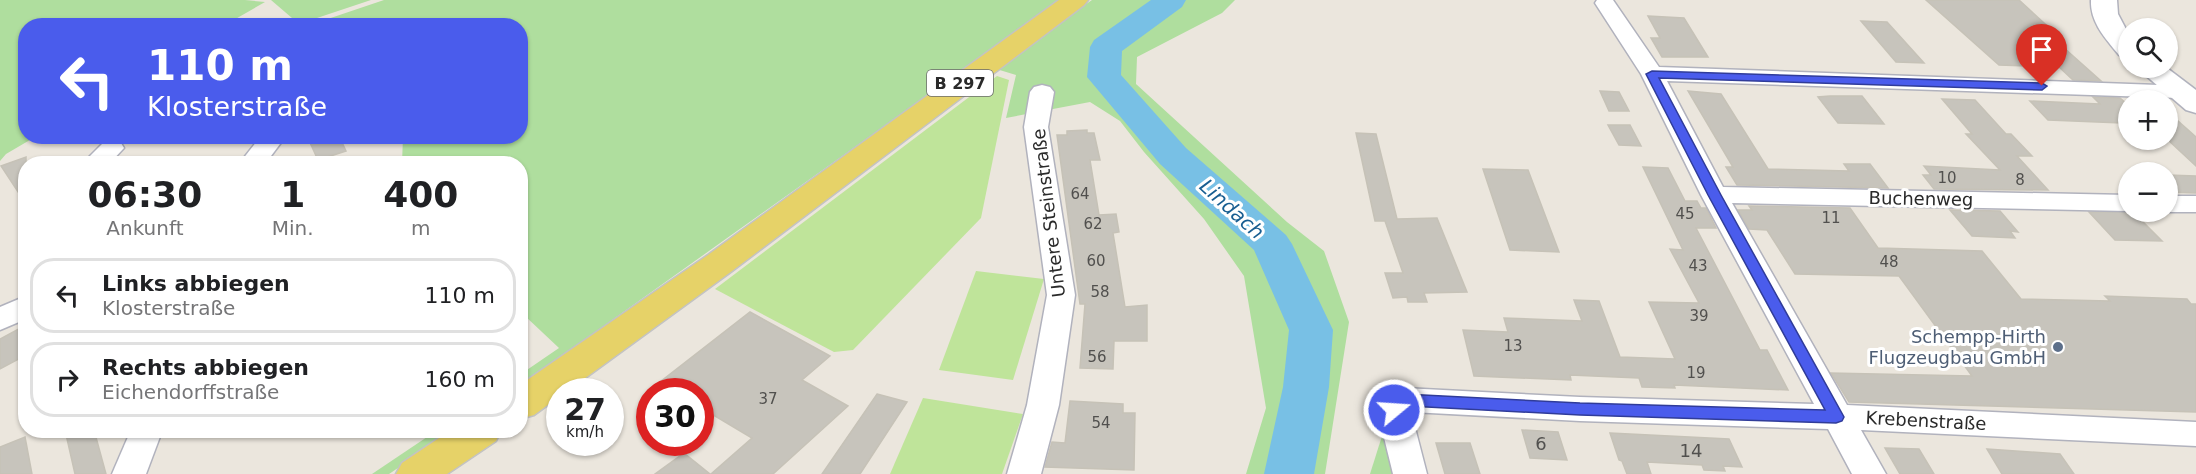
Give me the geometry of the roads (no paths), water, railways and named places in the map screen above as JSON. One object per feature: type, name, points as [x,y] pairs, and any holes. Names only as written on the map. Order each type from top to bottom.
[{"type":"main road","name":"B 297","points":[[528,399],[720,263],[1075,0]]},
{"type":"main road","points":[[2104,0],[2103,9],[2110,26],[2118,36]]},
{"type":"main road","points":[[2165,78],[2190,95]]},
{"type":"main road","points":[[416,474],[470,438]]},
{"type":"street","points":[[1605,3],[1652,74],[1714,195],[1869,474]]},
{"type":"street","points":[[1652,74],[2190,95]]},
{"type":"street","name":"Untere Steinstraße","points":[[1024,474],[1043,405],[1061,295],[1036,127],[1042,92]]},
{"type":"street","points":[[258,156],[267,144]]},
{"type":"street","name":"Buchenweg","points":[[1714,195],[2118,203]]},
{"type":"street","points":[[2178,204],[2196,204]]},
{"type":"street","points":[[0,320],[18,310]]},
{"type":"street","name":"Krebenstraße","points":[[1410,474],[1394,410],[1404,400],[2196,434]]},
{"type":"street","points":[[129,474],[143,438]]},
{"type":"waterway","name":"Lindach","points":[[1171,0],[1106,47],[1104,77],[1173,156],[1272,244],[1311,330],[1306,387],[1289,474]]},
{"type":"place","name":"Schempp-Hirth Flugzeugbau GmbH","points":[[2058,347]]}]
